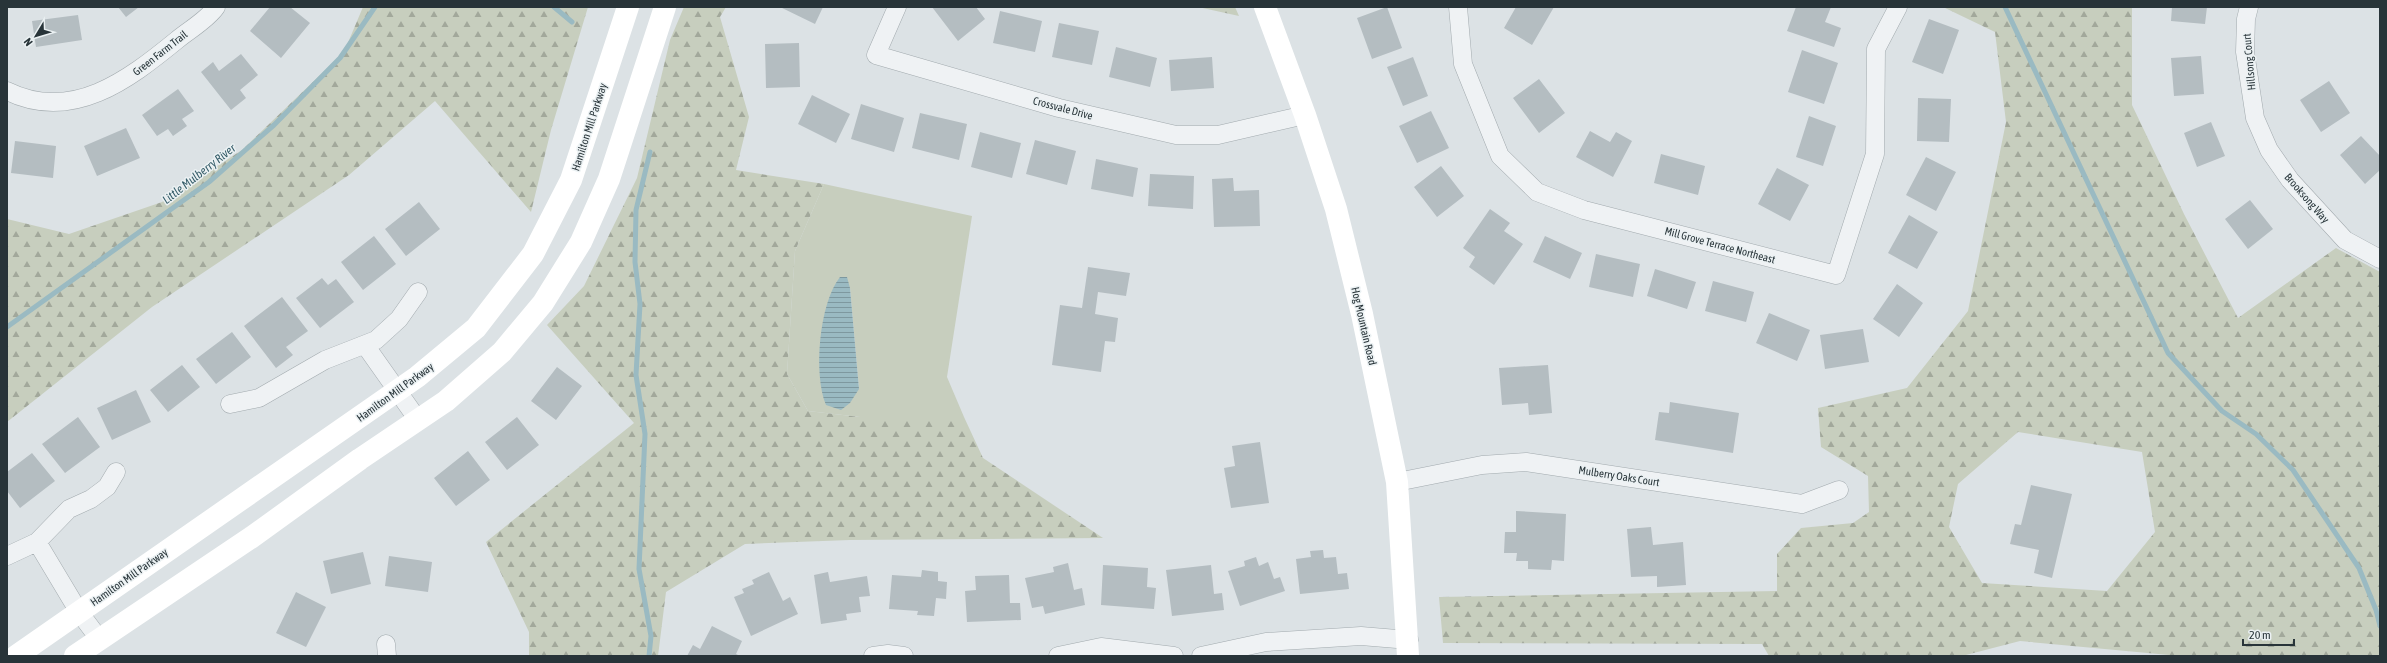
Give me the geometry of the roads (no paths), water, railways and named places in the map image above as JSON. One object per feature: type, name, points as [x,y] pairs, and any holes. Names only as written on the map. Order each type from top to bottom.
[{"type":"street","name":"Green Farm Trail","points":[[7,91],[17,96],[52,102],[76,101],[106,90],[137,72],[216,7]]},
{"type":"street","name":"Hamilton Mill Parkway","points":[[16,656],[398,391],[476,328],[533,254],[571,180],[628,7]]},
{"type":"street","points":[[75,656],[252,537],[360,459],[446,401],[502,352],[543,303],[581,242],[609,179],[665,7]]},
{"type":"street","name":"Crossvale Drive","points":[[897,7],[876,54],[1059,108],[1176,135],[1218,135],[1305,115]]},
{"type":"street","name":"Hog Mountain Road","points":[[1265,7],[1305,115],[1336,209],[1364,322],[1397,482],[1409,648]]},
{"type":"street","name":"Mill Grove Terrace Northeast","points":[[1458,7],[1463,64],[1500,156],[1537,192],[1584,210],[1836,275],[1875,154],[1876,50],[1898,7]]},
{"type":"street","name":"Hillsong Court","points":[[2249,7],[2246,19],[2246,52],[2255,118]]},
{"type":"street","name":"Brooksong Way","points":[[2255,118],[2269,150],[2290,180],[2324,220],[2345,240],[2380,259]]},
{"type":"street","points":[[230,404],[259,398],[325,360],[376,340],[399,319],[418,292]]},
{"type":"street","points":[[365,345],[418,420]]},
{"type":"street","name":"Mulberry Oaks Court","points":[[1397,482],[1482,465],[1526,462],[1802,504],[1839,490]]},
{"type":"street","points":[[7,556],[37,542],[69,509],[91,499],[107,487],[116,472]]},
{"type":"street","points":[[37,542],[79,612],[100,640]]},
{"type":"street","points":[[1201,656],[1266,642],[1361,636],[1409,648]]},
{"type":"street","points":[[1058,656],[1101,647],[1174,656]]},
{"type":"street","points":[[873,656],[888,654],[904,656]]},
{"type":"water","points":[[840,277],[847,277],[850,288],[859,389],[850,403],[841,410],[826,405],[822,392],[819,358],[820,340],[827,304]]},
{"type":"waterway","name":"Little Mulberry River","points":[[7,327],[209,182],[274,125],[340,58],[375,7]]},
{"type":"waterway","points":[[554,7],[572,22]]},
{"type":"waterway","points":[[2005,7],[2168,353],[2222,411],[2256,434],[2293,470],[2359,568],[2376,610],[2380,626]]},
{"type":"waterway","points":[[649,656],[651,636],[639,569],[645,434],[636,375],[640,304],[635,262],[636,210],[650,152]]}]
